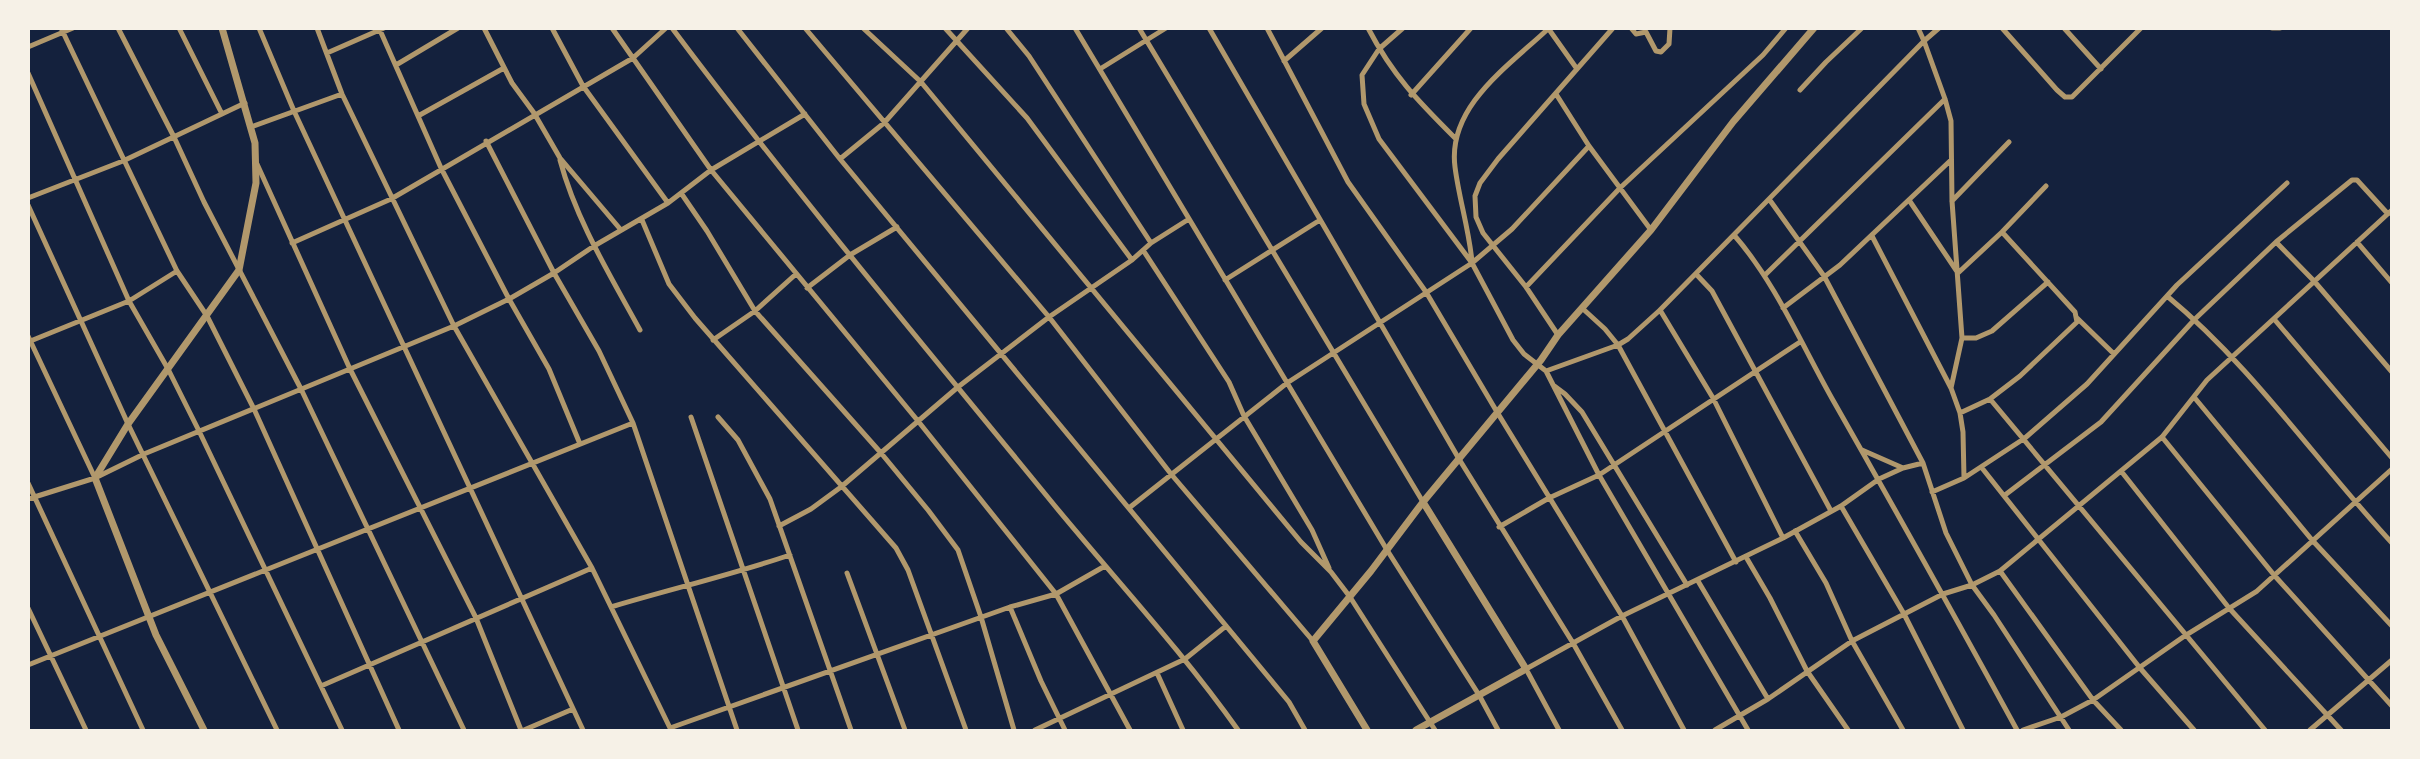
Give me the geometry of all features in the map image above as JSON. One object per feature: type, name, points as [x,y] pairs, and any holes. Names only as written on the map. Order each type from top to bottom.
[{"type":"street","points":[[28,47],[73,28]]},
{"type":"street","points":[[118,28],[174,137],[204,202],[301,389],[464,730]]},
{"type":"street","points":[[179,28],[222,114]]},
{"type":"street","points":[[96,478],[128,424],[239,270],[256,183],[255,142],[222,28]]},
{"type":"street","points":[[259,28],[294,111],[583,730]]},
{"type":"street","points":[[317,28],[342,94],[454,326],[592,568],[671,729],[981,617],[1056,594],[1105,566]]},
{"type":"street","points":[[396,65],[458,28]]},
{"type":"street","points":[[484,28],[512,83],[534,113],[560,158],[621,230]]},
{"type":"street","points":[[552,28],[583,86],[668,203]]},
{"type":"street","points":[[612,28],[711,170],[918,421],[1056,594],[1130,730]]},
{"type":"street","points":[[292,243],[391,199],[534,113],[633,58],[666,28]]},
{"type":"street","points":[[672,28],[758,142],[1105,566],[1185,659],[1238,730]]},
{"type":"street","points":[[737,28],[840,159],[1289,702],[1305,730]]},
{"type":"street","points":[[805,28],[1049,317],[1171,474],[1313,641],[1367,730]]},
{"type":"street","points":[[863,28],[921,82],[1301,542],[1331,572],[1350,597],[1435,730]]},
{"type":"street","points":[[945,28],[1027,118],[1132,260]]},
{"type":"street","points":[[840,159],[884,123],[968,28]]},
{"type":"street","points":[[1006,28],[1029,56],[1150,243]]},
{"type":"street","points":[[1075,28],[1498,730]]},
{"type":"street","points":[[1139,28],[1423,502],[1526,669],[1559,730]]},
{"type":"street","points":[[1100,69],[1147,42],[1166,28]]},
{"type":"street","points":[[1209,28],[1499,527],[1573,643],[1622,730]]},
{"type":"street","points":[[1267,28],[1348,182],[1426,292],[1622,616],[1684,730]]},
{"type":"street","points":[[1284,61],[1322,28]]},
{"type":"street","points":[[1368,28],[1379,49],[1411,95],[1455,138]]},
{"type":"street","points":[[1403,28],[1379,49],[1362,75],[1364,105],[1379,139],[1472,263],[1524,354],[1546,370],[1599,475],[1748,730]]},
{"type":"street","points":[[1411,95],[1471,28]]},
{"type":"street","points":[[1558,335],[1526,287],[1492,247],[1476,217],[1475,196],[1480,183],[1498,159],[1613,28]]},
{"type":"street","points":[[1631,28],[1636,34],[1646,32],[1656,51],[1660,52],[1670,44],[1671,28]]},
{"type":"street","points":[[1526,287],[1620,188],[1763,55],[1786,28]]},
{"type":"street","points":[[1313,641],[1388,550],[1423,502],[1537,365],[1558,335],[1651,230],[1733,122],[1814,28]]},
{"type":"street","points":[[1800,90],[1862,28]]},
{"type":"street","points":[[1918,28],[1946,99],[1951,121],[1952,201],[1962,338],[1951,388]]},
{"type":"street","points":[[1546,370],[1618,345],[1628,339],[1696,274],[1939,28]]},
{"type":"street","points":[[2002,28],[2065,97],[2072,97],[2141,28]]},
{"type":"street","points":[[2064,28],[2101,69]]},
{"type":"street","points":[[2129,28],[2134,34]]},
{"type":"street","points":[[2272,28],[2280,28]]},
{"type":"street","points":[[327,53],[381,29],[441,168],[509,299],[549,369],[580,444]]},
{"type":"street","points":[[1472,263],[1470,239],[1455,165],[1455,138],[1469,108],[1493,79],[1548,29],[1577,69]]},
{"type":"street","points":[[62,31],[177,271],[207,316],[254,409],[399,730]]},
{"type":"street","points":[[418,116],[504,68]]},
{"type":"street","points":[[28,73],[129,301],[168,369],[342,730]]},
{"type":"street","points":[[251,127],[342,94]]},
{"type":"street","points":[[1556,94],[1589,146],[1651,230]]},
{"type":"street","points":[[1765,275],[1946,99]]},
{"type":"street","points":[[28,198],[123,161],[244,103]]},
{"type":"street","points":[[32,498],[96,478],[144,454],[454,326],[509,299],[594,246],[642,220],[711,170],[805,114]]},
{"type":"street","points":[[486,141],[554,273],[599,351],[633,423],[737,730]]},
{"type":"street","points":[[1952,201],[2009,142]]},
{"type":"street","points":[[1129,508],[1287,383],[1472,263],[1512,229],[1589,146]]},
{"type":"street","points":[[560,158],[565,178],[594,246],[640,330]]},
{"type":"street","points":[[1783,308],[1840,265],[1951,160]]},
{"type":"street","points":[[256,162],[350,369],[476,618],[522,730],[573,709]]},
{"type":"street","points":[[1715,730],[1768,699],[1852,641],[1943,594],[1972,585],[2000,570],[2162,437],[2208,380],[2390,212],[2357,180],[2352,180],[2276,242],[2195,319],[2101,422],[2005,495]]},
{"type":"street","points":[[1932,492],[1982,468],[2025,438],[2087,384],[2167,296],[2287,183]]},
{"type":"street","points":[[1958,273],[2046,186]]},
{"type":"street","points":[[681,193],[755,310],[881,453],[958,550],[981,617],[1014,730]]},
{"type":"street","points":[[1769,199],[1824,276],[1923,463],[1946,533],[1972,585],[2068,730]]},
{"type":"street","points":[[1909,200],[1958,273]]},
{"type":"street","points":[[28,204],[128,424],[277,730]]},
{"type":"street","points":[[779,526],[811,509],[841,487],[958,387],[1049,317],[1132,260],[1150,243],[1189,219]]},
{"type":"street","points":[[642,220],[669,284],[713,340],[896,548],[908,570],[966,730]]},
{"type":"street","points":[[1225,280],[1320,220]]},
{"type":"street","points":[[807,288],[850,255],[897,227]]},
{"type":"street","points":[[2002,232],[2075,312],[2077,318],[2114,354]]},
{"type":"street","points":[[1734,235],[1765,275],[1800,342],[1880,479],[2017,730]]},
{"type":"street","points":[[1872,236],[1951,388],[1960,413],[1963,432],[1964,478]]},
{"type":"street","points":[[2276,242],[2314,281],[2391,372]]},
{"type":"street","points":[[2357,242],[2391,283]]},
{"type":"street","points":[[1143,250],[1229,382],[1244,416],[1311,530],[1331,572]]},
{"type":"street","points":[[177,271],[129,301],[83,321],[29,340],[96,478],[148,617],[204,730]]},
{"type":"street","points":[[713,340],[755,310],[796,274]]},
{"type":"street","points":[[1696,274],[1712,291],[1831,511]]},
{"type":"street","points":[[1962,338],[1976,338],[1992,331],[2048,282]]},
{"type":"street","points":[[2167,296],[2195,319],[2233,357],[2391,543]]},
{"type":"street","points":[[1582,308],[1605,328],[1618,345],[1736,562]]},
{"type":"street","points":[[1660,310],[1713,398],[1783,538]]},
{"type":"street","points":[[1960,413],[1990,399],[2067,334],[2077,322],[2077,318]]},
{"type":"street","points":[[2274,319],[2391,458]]},
{"type":"street","points":[[1499,527],[1549,498],[1599,475],[1800,342]]},
{"type":"street","points":[[1552,385],[1560,389],[1582,412],[1687,585]]},
{"type":"street","points":[[2194,397],[2312,540],[2391,626]]},
{"type":"street","points":[[1990,399],[2025,438],[2044,465],[2080,504],[2265,730]]},
{"type":"street","points":[[691,417],[798,730]]},
{"type":"street","points":[[718,417],[738,440],[770,499],[851,730]]},
{"type":"street","points":[[28,665],[633,423]]},
{"type":"street","points":[[2162,437],[2274,575],[2391,706]]},
{"type":"street","points":[[1861,450],[1903,468]]},
{"type":"street","points":[[1416,730],[1622,616],[1783,538],[1841,506],[1880,479],[1903,468],[1923,463]]},
{"type":"street","points":[[1982,468],[2140,668],[2194,730]]},
{"type":"street","points":[[2023,730],[2061,717],[2093,700],[2186,635],[2257,591],[2391,469]]},
{"type":"street","points":[[2121,471],[2229,609],[2341,730]]},
{"type":"street","points":[[28,483],[32,498],[143,730]]},
{"type":"street","points":[[1841,506],[1904,614],[1963,730]]},
{"type":"street","points":[[1795,531],[1826,582],[1852,641],[1904,730]]},
{"type":"street","points":[[611,607],[742,571],[790,555]]},
{"type":"street","points":[[1746,556],[1807,671],[1848,730]]},
{"type":"street","points":[[321,686],[592,568]]},
{"type":"street","points":[[2000,570],[2093,700],[2121,730]]},
{"type":"street","points":[[847,573],[905,730]]},
{"type":"street","points":[[1698,580],[1768,699]]},
{"type":"street","points":[[1010,607],[1058,721],[1065,730]]},
{"type":"street","points":[[28,608],[86,730]]},
{"type":"street","points":[[1035,730],[1185,659],[1226,626]]},
{"type":"street","points":[[2310,730],[2391,660]]},
{"type":"street","points":[[1157,673],[1183,730]]}]
